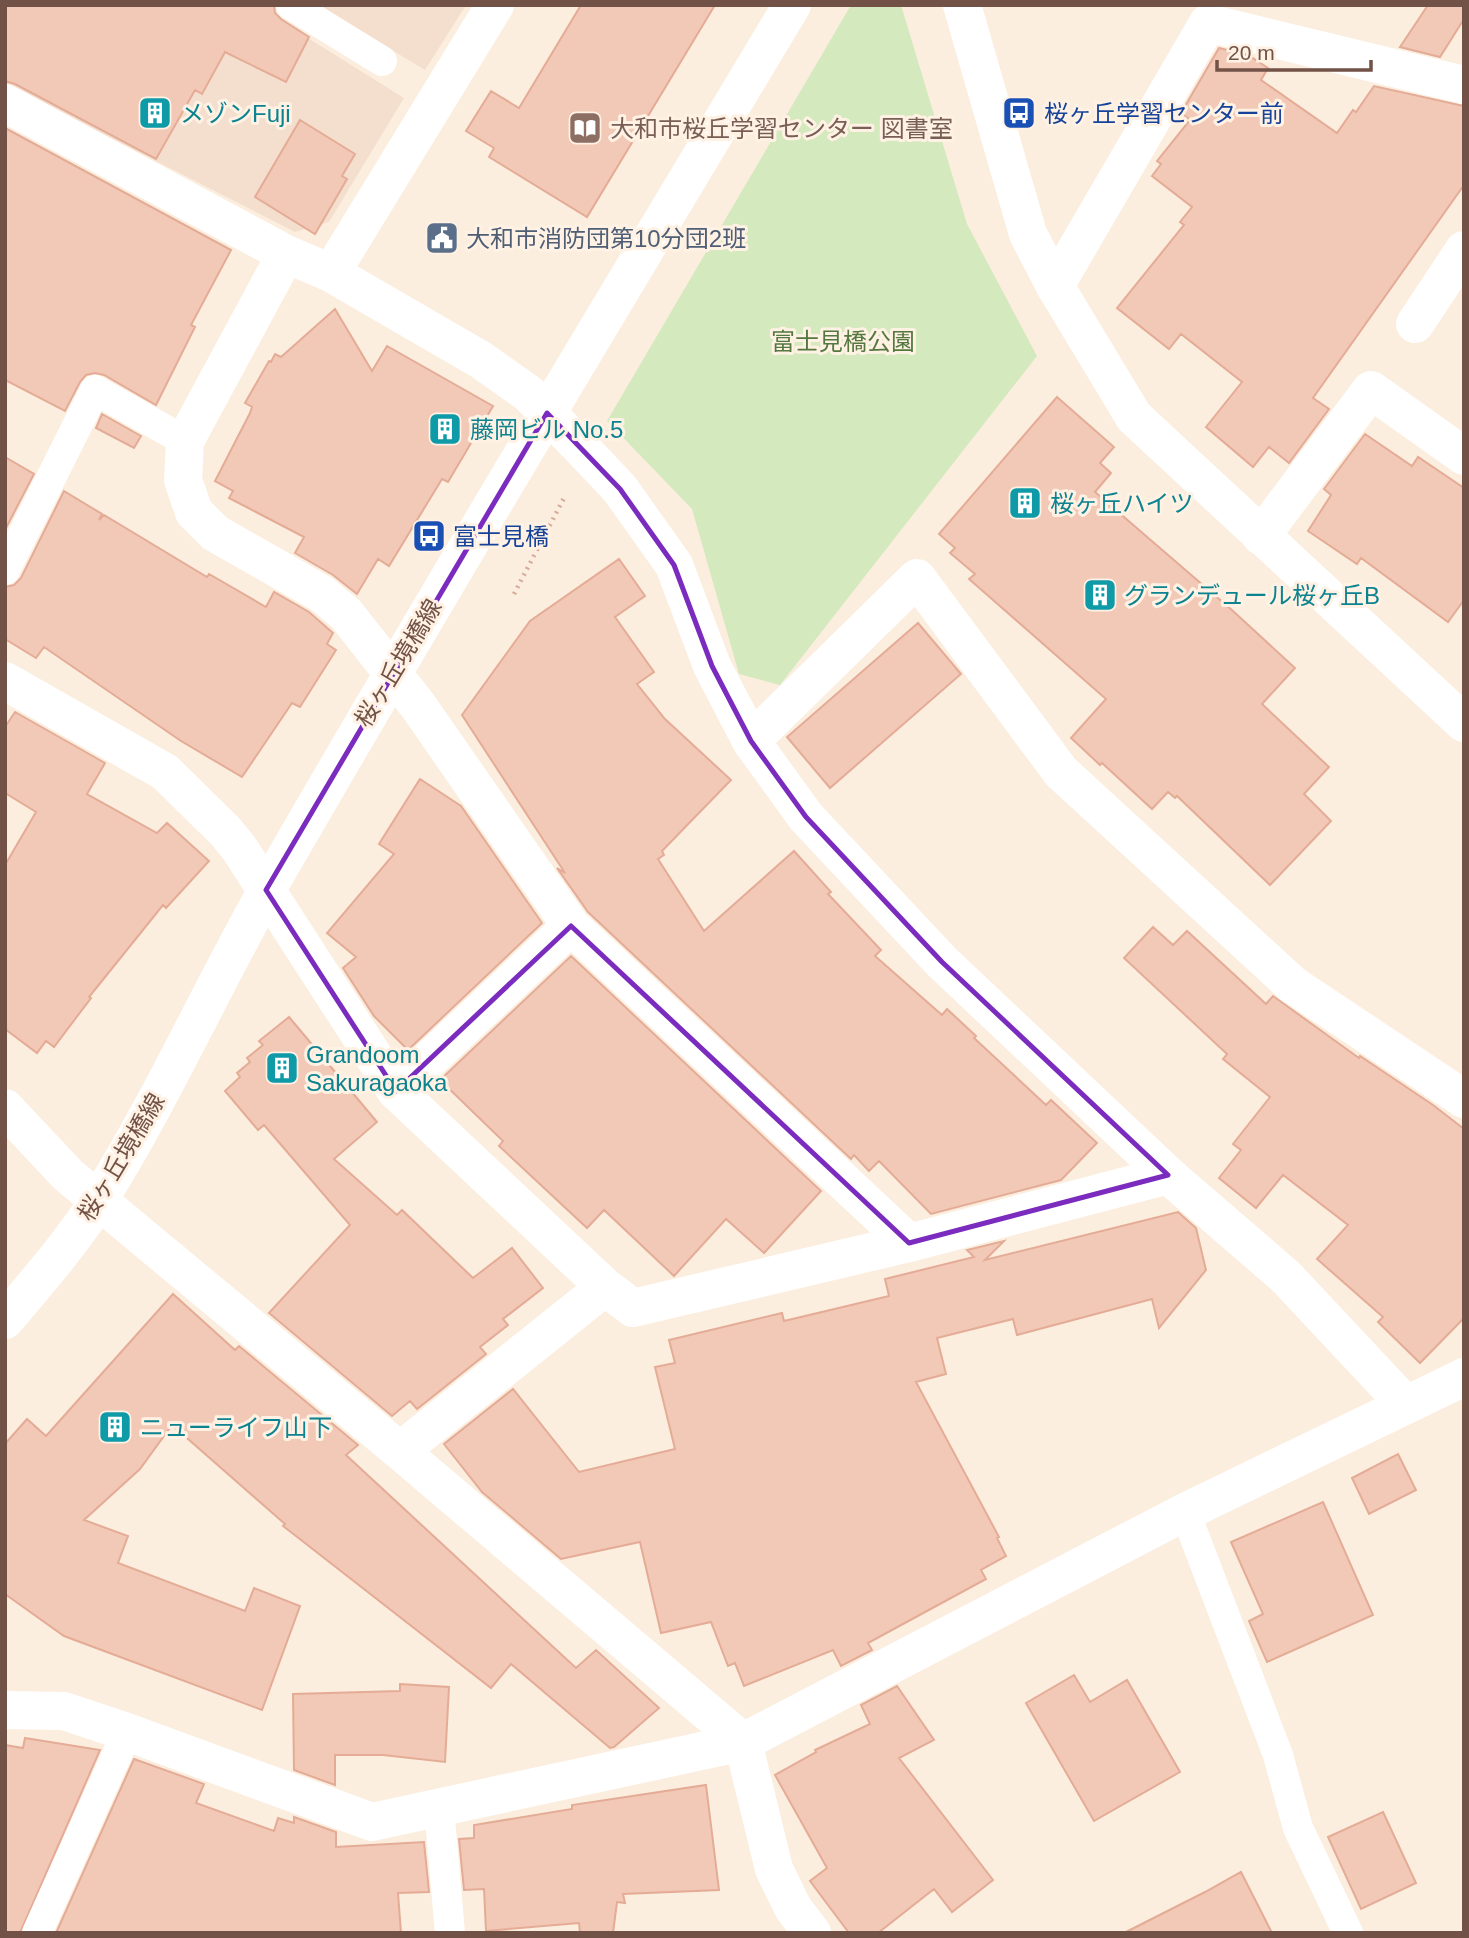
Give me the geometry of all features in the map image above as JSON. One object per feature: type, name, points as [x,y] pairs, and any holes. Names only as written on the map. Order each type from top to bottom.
[{"type":"street","points":[[331,272],[495,5]]},
{"type":"street","name":"桜ヶ丘境橋線","points":[[5,1320],[98,1201],[156,1101],[266,890],[792,5]]},
{"type":"street","points":[[962,5],[1028,234],[1055,286],[1134,417],[1464,723]]},
{"type":"street","points":[[1055,286],[1213,14],[1464,85]]},
{"type":"street","points":[[5,103],[286,254],[331,272],[481,360],[529,394],[620,489],[674,565],[712,666],[751,741],[806,817],[942,962],[1168,1175],[1286,1277],[1405,1404]]},
{"type":"street","points":[[1415,324],[1464,250]]},
{"type":"street","points":[[286,254],[185,441],[183,480],[194,512],[215,533],[322,594],[346,614],[393,673],[571,926],[909,1243]]},
{"type":"street","points":[[1261,536],[1371,390],[1464,456]]},
{"type":"street","points":[[751,741],[917,578],[1061,772],[1293,985],[1464,1099]]},
{"type":"street","points":[[5,681],[165,772],[225,831],[396,1091],[605,1287],[634,1308],[909,1243],[1168,1175]]},
{"type":"street","points":[[396,1091],[571,926]]},
{"type":"street","points":[[5,1108],[68,1175],[98,1201],[400,1451],[743,1742],[774,1869],[793,1908],[813,1933]]},
{"type":"street","points":[[400,1451],[605,1287]]},
{"type":"street","points":[[5,1710],[64,1711],[372,1822],[743,1742],[1185,1512],[1464,1377]]},
{"type":"lane","points":[[291,5],[382,61]]},
{"type":"lane","points":[[5,570],[95,390],[185,441]]},
{"type":"lane","points":[[1185,1512],[1278,1755],[1298,1828],[1348,1933]]},
{"type":"lane","points":[[37,1933],[127,1732]]},
{"type":"lane","points":[[439,1808],[450,1933]]},
{"type":"path","points":[[514,594],[587,454]]},
{"type":"highlighted area","points":[[547,413],[620,489],[674,565],[712,666],[751,741],[806,817],[942,962],[1168,1175],[909,1243],[571,926],[396,1091],[266,890]]},
{"type":"shaded area","points":[[5,5],[255,5],[404,98],[329,222],[295,232],[5,84]]},
{"type":"shaded area","points":[[317,5],[466,5],[425,70]]},
{"type":"green space","name":"富士見橋公園","points":[[851,5],[901,5],[967,224],[1037,356],[780,685],[739,674],[692,509],[607,421]]},
{"type":"building","points":[[5,5],[274,5],[275,13],[281,19],[309,37],[286,82],[225,52],[202,94],[195,90],[156,159],[5,81]]},
{"type":"building","points":[[581,5],[715,5],[587,217],[489,157],[494,148],[466,131],[491,91],[519,108]]},
{"type":"building","points":[[1428,5],[1464,5],[1464,19],[1440,57],[1400,47]]},
{"type":"building","points":[[1219,48],[1248,55],[1268,68],[1261,80],[1337,133],[1374,86],[1464,106],[1464,185],[1313,398],[1329,409],[1289,463],[1269,447],[1253,467],[1206,427],[1242,382],[1181,334],[1169,349],[1117,308],[1184,225],[1180,222],[1192,207],[1152,176],[1161,164],[1157,161],[1190,120],[1181,113]]},
{"type":"building","points":[[300,120],[355,154],[342,176],[347,179],[315,234],[255,197]]},
{"type":"building","points":[[5,128],[231,250],[191,325],[195,327],[156,405],[104,375],[95,373],[86,375],[80,382],[65,411],[5,380]]},
{"type":"building","points":[[335,309],[372,371],[387,346],[493,406],[448,482],[442,479],[389,566],[378,559],[357,594],[333,575],[295,553],[304,537],[229,498],[233,491],[215,481],[250,413],[252,407],[245,403],[269,361],[271,362],[275,354],[281,357]]},
{"type":"building","points":[[1057,397],[1114,447],[1100,463],[1111,473],[1095,492],[1295,668],[1262,704],[1329,767],[1304,794],[1331,821],[1270,885],[1177,796],[1175,798],[1168,792],[1152,809],[1071,738],[1106,699],[969,579],[975,574],[950,553],[955,548],[939,534]]},
{"type":"building","points":[[102,414],[141,436],[134,448],[96,428]]},
{"type":"building","points":[[1365,434],[1412,466],[1418,457],[1464,488],[1464,600],[1448,622],[1361,558],[1357,564],[1308,531],[1331,495],[1324,489]]},
{"type":"building","points":[[5,457],[34,474],[5,530]]},
{"type":"building","points":[[64,491],[102,514],[99,520],[104,515],[207,577],[209,574],[266,607],[274,592],[309,612],[333,633],[327,644],[336,650],[300,707],[292,703],[242,777],[181,741],[44,647],[36,658],[5,639],[5,587],[14,585],[21,578]]},
{"type":"building","points":[[619,559],[645,596],[615,617],[654,672],[637,684],[665,719],[731,780],[662,851],[664,855],[658,859],[704,931],[794,851],[831,892],[828,894],[881,950],[875,956],[942,1015],[947,1009],[1046,1105],[1051,1100],[1097,1143],[1061,1180],[931,1214],[879,1161],[869,1171],[854,1155],[851,1159],[588,912],[557,868],[565,873],[462,715],[530,621]]},
{"type":"building","points":[[918,623],[961,674],[830,788],[787,737]]},
{"type":"building","points":[[15,712],[105,763],[87,794],[157,833],[167,823],[209,861],[166,908],[163,905],[89,997],[91,998],[54,1047],[46,1041],[37,1053],[5,1029],[5,865],[36,812],[5,793],[5,727]]},
{"type":"building","points":[[420,779],[461,806],[542,923],[408,1050],[374,1016],[343,968],[356,957],[327,933],[394,854],[379,844]]},
{"type":"building","points":[[1153,927],[1173,945],[1187,931],[1266,1004],[1273,996],[1464,1129],[1464,1318],[1420,1363],[1378,1322],[1383,1317],[1317,1259],[1348,1225],[1283,1175],[1256,1208],[1219,1178],[1241,1150],[1233,1144],[1270,1097],[1223,1059],[1227,1054],[1124,958]]},
{"type":"building","points":[[571,956],[821,1191],[764,1253],[726,1219],[674,1276],[604,1210],[587,1228],[499,1146],[503,1141],[440,1080]]},
{"type":"building","points":[[289,1017],[377,1122],[334,1159],[397,1215],[402,1210],[473,1278],[512,1248],[543,1288],[503,1319],[508,1325],[480,1347],[486,1354],[417,1409],[410,1401],[392,1416],[269,1313],[350,1225],[264,1125],[258,1130],[225,1091],[240,1077],[237,1073],[250,1062],[247,1058],[263,1045],[259,1041]]},
{"type":"building","points":[[1178,1212],[1196,1228],[1206,1270],[1159,1328],[1152,1299],[1017,1335],[1013,1319],[937,1338],[946,1374],[916,1382],[999,1537],[997,1538],[1006,1556],[981,1570],[986,1579],[868,1643],[872,1650],[841,1666],[833,1650],[744,1686],[735,1663],[728,1666],[711,1622],[661,1633],[640,1542],[561,1559],[482,1492],[444,1444],[513,1389],[579,1472],[675,1449],[655,1367],[675,1363],[669,1340],[782,1313],[784,1321],[889,1296],[885,1279],[974,1257],[967,1250],[1004,1241],[985,1260]]},
{"type":"building","points":[[173,1294],[235,1350],[239,1346],[358,1445],[346,1455],[576,1668],[596,1650],[659,1708],[610,1748],[511,1664],[491,1688],[283,1526],[285,1524],[172,1425],[140,1469],[84,1520],[128,1536],[118,1563],[245,1611],[254,1588],[300,1606],[262,1710],[64,1636],[5,1594],[5,1444],[27,1419],[46,1436]]},
{"type":"building","points":[[1398,1454],[1416,1490],[1369,1514],[1352,1478]]},
{"type":"building","points":[[1323,1502],[1373,1615],[1267,1662],[1249,1621],[1263,1614],[1231,1542]]},
{"type":"building","points":[[1074,1675],[1090,1702],[1127,1680],[1180,1772],[1094,1821],[1026,1703]]},
{"type":"building","points":[[400,1684],[449,1687],[445,1762],[383,1755],[335,1755],[335,1785],[294,1770],[293,1694],[400,1691]]},
{"type":"building","points":[[897,1686],[934,1740],[899,1758],[993,1880],[952,1912],[934,1889],[878,1933],[849,1933],[810,1881],[827,1868],[775,1775],[816,1752],[815,1750],[870,1724],[861,1705]]},
{"type":"building","points":[[25,1738],[100,1750],[20,1933],[5,1933],[5,1745],[23,1748]]},
{"type":"building","points":[[134,1759],[204,1784],[196,1803],[274,1831],[278,1818],[294,1823],[294,1817],[336,1832],[336,1847],[424,1842],[429,1892],[398,1893],[401,1933],[56,1933]]},
{"type":"building","points":[[706,1785],[719,1890],[623,1894],[625,1903],[617,1902],[613,1933],[580,1933],[579,1923],[486,1931],[484,1889],[464,1890],[459,1839],[474,1838],[474,1825],[572,1809],[572,1805]]},
{"type":"building","points":[[1383,1812],[1416,1883],[1361,1909],[1328,1837]]},
{"type":"building","points":[[1241,1872],[1272,1933],[1124,1933],[1205,1892]]},
{"type":"place","name":"メゾンFuji","points":[[155,113]]},
{"type":"place","name":"桜ヶ丘学習センター前","points":[[1019,113]]},
{"type":"place","name":"大和市桜丘学習センター 図書室","points":[[585,128]]},
{"type":"place","name":"大和市消防団第10分団2班","points":[[442,238]]},
{"type":"place","name":"藤岡ビル No.5","points":[[445,429]]},
{"type":"place","name":"桜ヶ丘ハイツ","points":[[1025,503]]},
{"type":"place","name":"富士見橋","points":[[429,536]]},
{"type":"place","name":"グランデュール桜ヶ丘B","points":[[1100,595]]},
{"type":"place","name":"Grandoom Sakuragaoka","points":[[282,1068]]},
{"type":"place","name":"ニューライフ山下","points":[[115,1427]]}]
